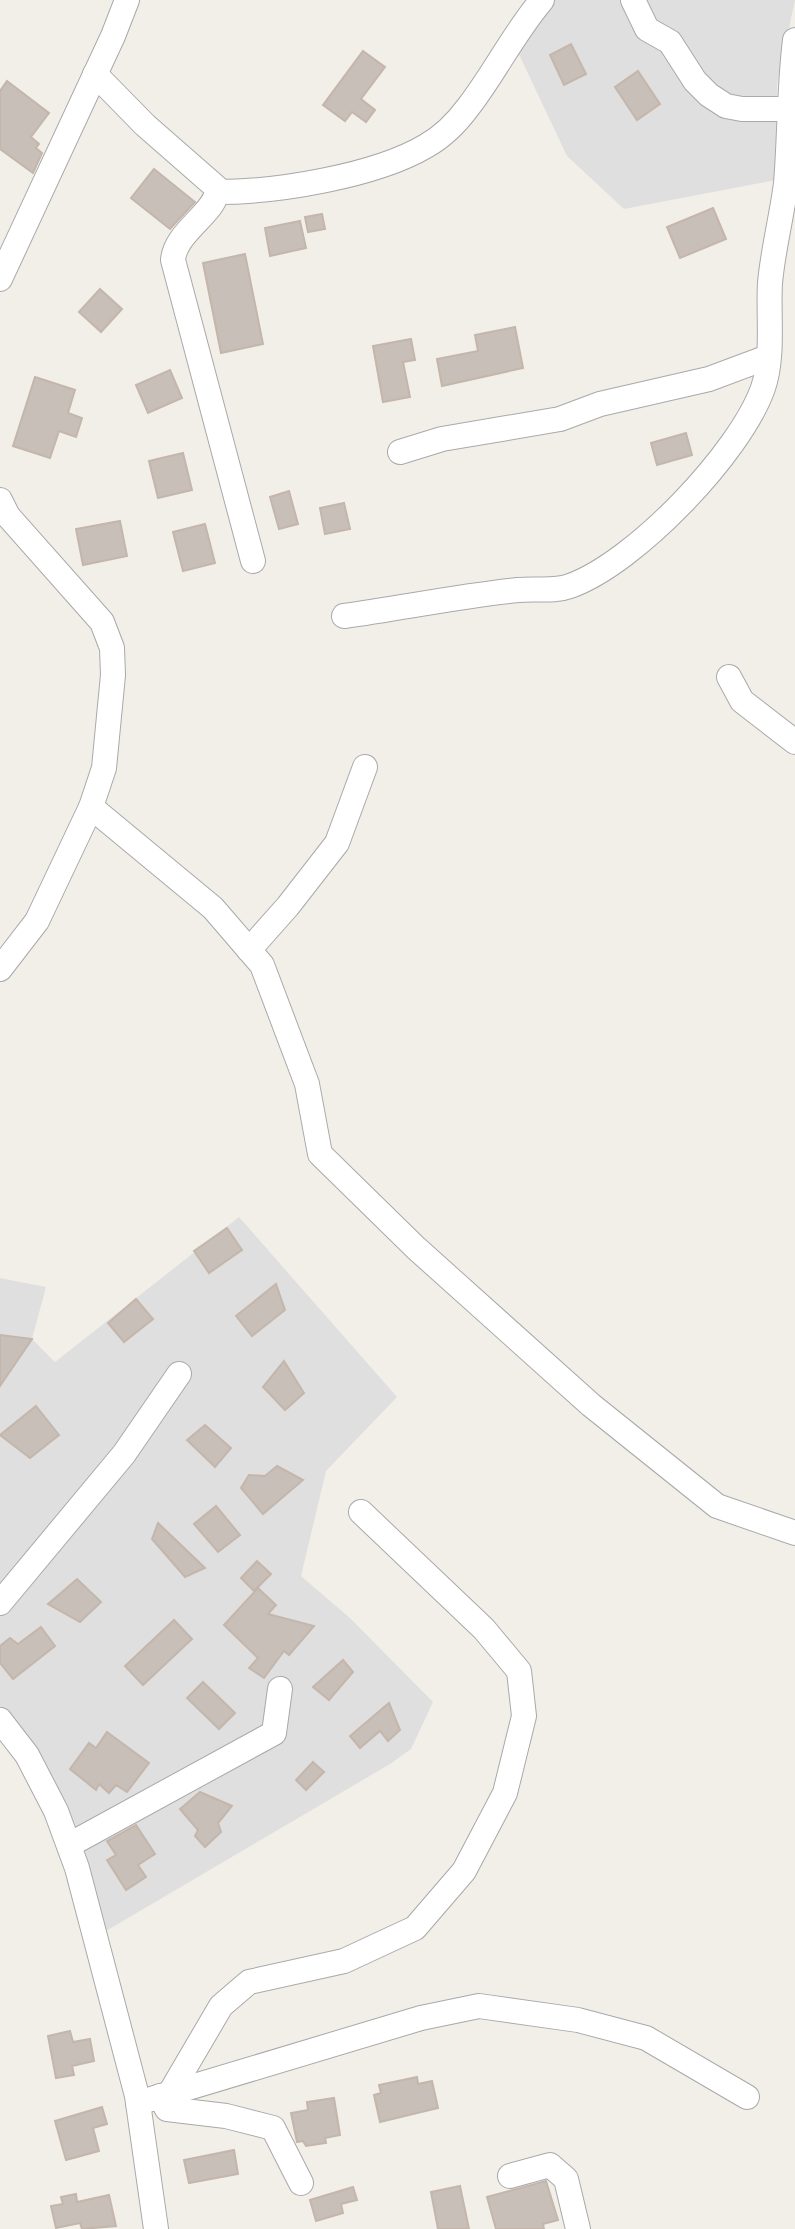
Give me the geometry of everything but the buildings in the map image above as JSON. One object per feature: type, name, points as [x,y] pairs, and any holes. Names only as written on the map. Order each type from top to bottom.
[{"type":"street","points":[[1,275],[127,0]]},
{"type":"street","points":[[218,192],[289,188],[390,161],[426,146],[445,132],[469,106],[519,27],[542,0]]},
{"type":"street","points":[[633,0],[647,29],[670,41],[695,81],[709,96],[726,106],[742,109],[789,109]]},
{"type":"street","points":[[344,616],[517,590],[569,587],[614,563],[646,539],[698,484],[756,405],[764,387],[768,358],[771,274],[785,187],[795,40]]},
{"type":"street","points":[[95,74],[145,125],[213,183],[218,192]]},
{"type":"street","points":[[218,192],[214,201],[178,242],[173,260],[253,561]]},
{"type":"street","points":[[400,452],[442,439],[560,419],[600,404],[709,379],[768,358]]},
{"type":"street","points":[[0,500],[8,516],[102,622],[112,648],[110,723],[104,768],[91,807],[37,921],[0,969]]},
{"type":"street","points":[[729,677],[742,701],[795,742]]},
{"type":"street","points":[[249,950],[288,906],[337,843],[365,767]]},
{"type":"street","points":[[91,807],[213,908],[262,965],[307,1084],[320,1154],[416,1248],[591,1405],[717,1506],[795,1533]]},
{"type":"street","points":[[0,1603],[124,1454],[179,1374]]},
{"type":"street","points":[[156,2097],[221,2006],[248,1982],[344,1961],[415,1928],[464,1871],[505,1793],[524,1716],[519,1671],[484,1629],[361,1512]]},
{"type":"street","points":[[69,1845],[274,1733],[281,1689]]},
{"type":"street","points":[[0,1720],[26,1755],[56,1811],[156,2097],[156,2229]]},
{"type":"street","points":[[156,2097],[421,2018],[479,2006],[579,2020],[646,2038],[747,2097]]},
{"type":"street","points":[[156,2097],[167,2109],[226,2116],[273,2128],[300,2183]]},
{"type":"street","points":[[510,2176],[550,2165],[566,2179],[578,2229]]},
{"type":"shaded area","points":[[552,0],[795,0],[777,84],[776,180],[624,209],[567,156],[516,48]]},
{"type":"shaded area","points":[[239,1217],[397,1397],[326,1471],[301,1576],[350,1618],[433,1702],[411,1749],[390,1764],[101,1934],[67,1803],[0,1706],[0,1278],[46,1287],[32,1339],[55,1362]]}]
